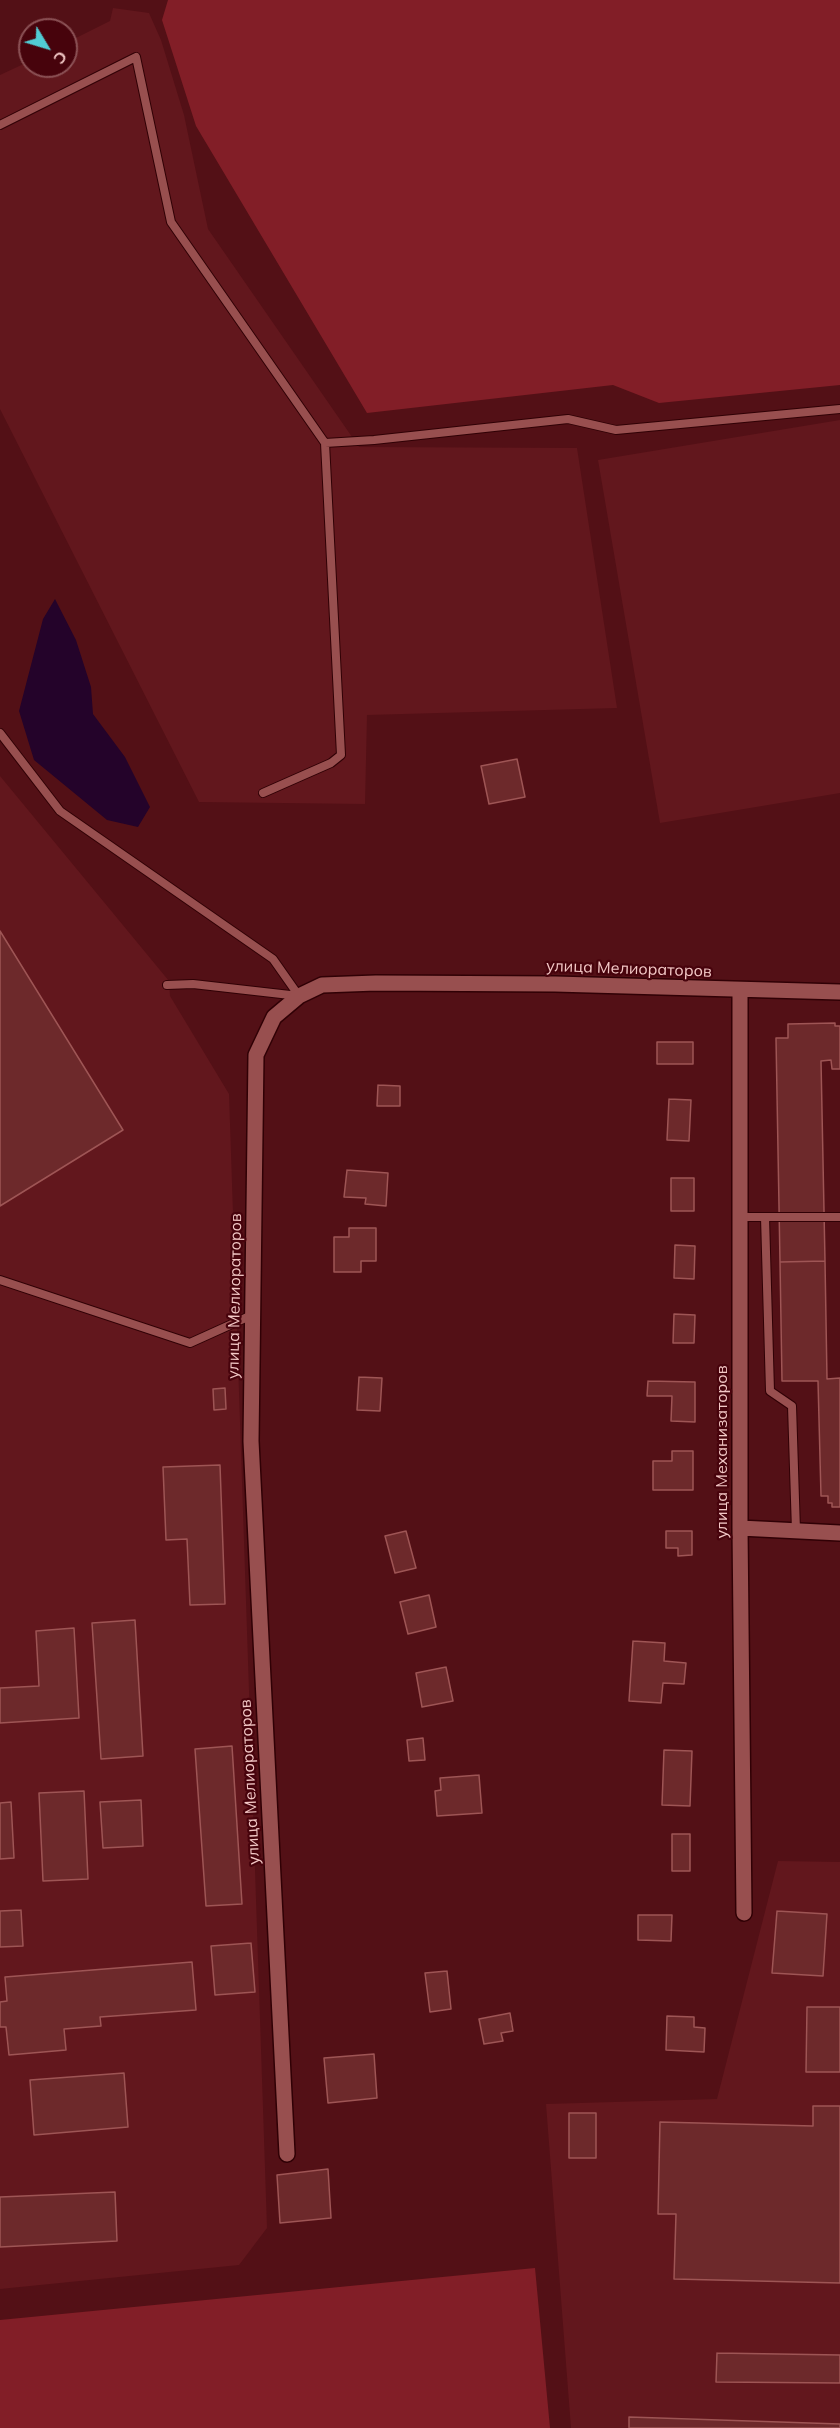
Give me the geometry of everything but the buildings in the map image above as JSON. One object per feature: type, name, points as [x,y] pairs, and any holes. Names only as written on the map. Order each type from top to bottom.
[{"type":"street","name":"улица Мелиораторов","points":[[287,2154],[251,1441],[256,1055],[274,1017],[299,996],[322,986],[376,983],[555,984],[740,991],[840,992]]},
{"type":"street","name":"улица Механизаторов","points":[[740,991],[740,1528],[744,1912]]},
{"type":"street","points":[[740,1528],[840,1533]]},
{"type":"lane","points":[[0,125],[136,57],[171,222],[325,443],[341,754],[331,763],[262,793]]},
{"type":"lane","points":[[325,443],[374,440],[568,419],[616,430],[840,409]]},
{"type":"lane","points":[[0,733],[60,811],[273,959],[299,996]]},
{"type":"lane","points":[[167,985],[193,984],[299,996]]},
{"type":"lane","points":[[740,1216],[840,1218]]},
{"type":"lane","points":[[765,1217],[770,1391],[792,1406],[796,1531]]},
{"type":"lane","points":[[0,1280],[190,1342],[252,1315]]},
{"type":"shaded area","points":[[168,0],[840,0],[840,385],[659,403],[613,385],[367,413],[196,126],[162,20]]},
{"type":"shaded area","points":[[113,8],[149,13],[161,40],[184,115],[208,229],[359,447],[577,448],[617,708],[367,715],[365,804],[199,802],[0,409],[0,75],[18,67],[18,78],[78,78],[78,37],[110,21]]},
{"type":"shaded area","points":[[840,420],[840,793],[660,823],[598,460]]},
{"type":"shaded area","points":[[55,599],[76,640],[91,687],[93,714],[125,757],[150,807],[138,827],[107,820],[34,760],[19,711],[43,619]]},
{"type":"shaded area","points":[[0,776],[169,981],[170,996],[229,1094],[267,2228],[239,2265],[0,2289]]},
{"type":"shaded area","points":[[778,1861],[840,1862],[840,2428],[571,2428],[546,2104],[717,2099]]},
{"type":"shaded area","points":[[535,2268],[550,2428],[0,2428],[0,2320]]}]
